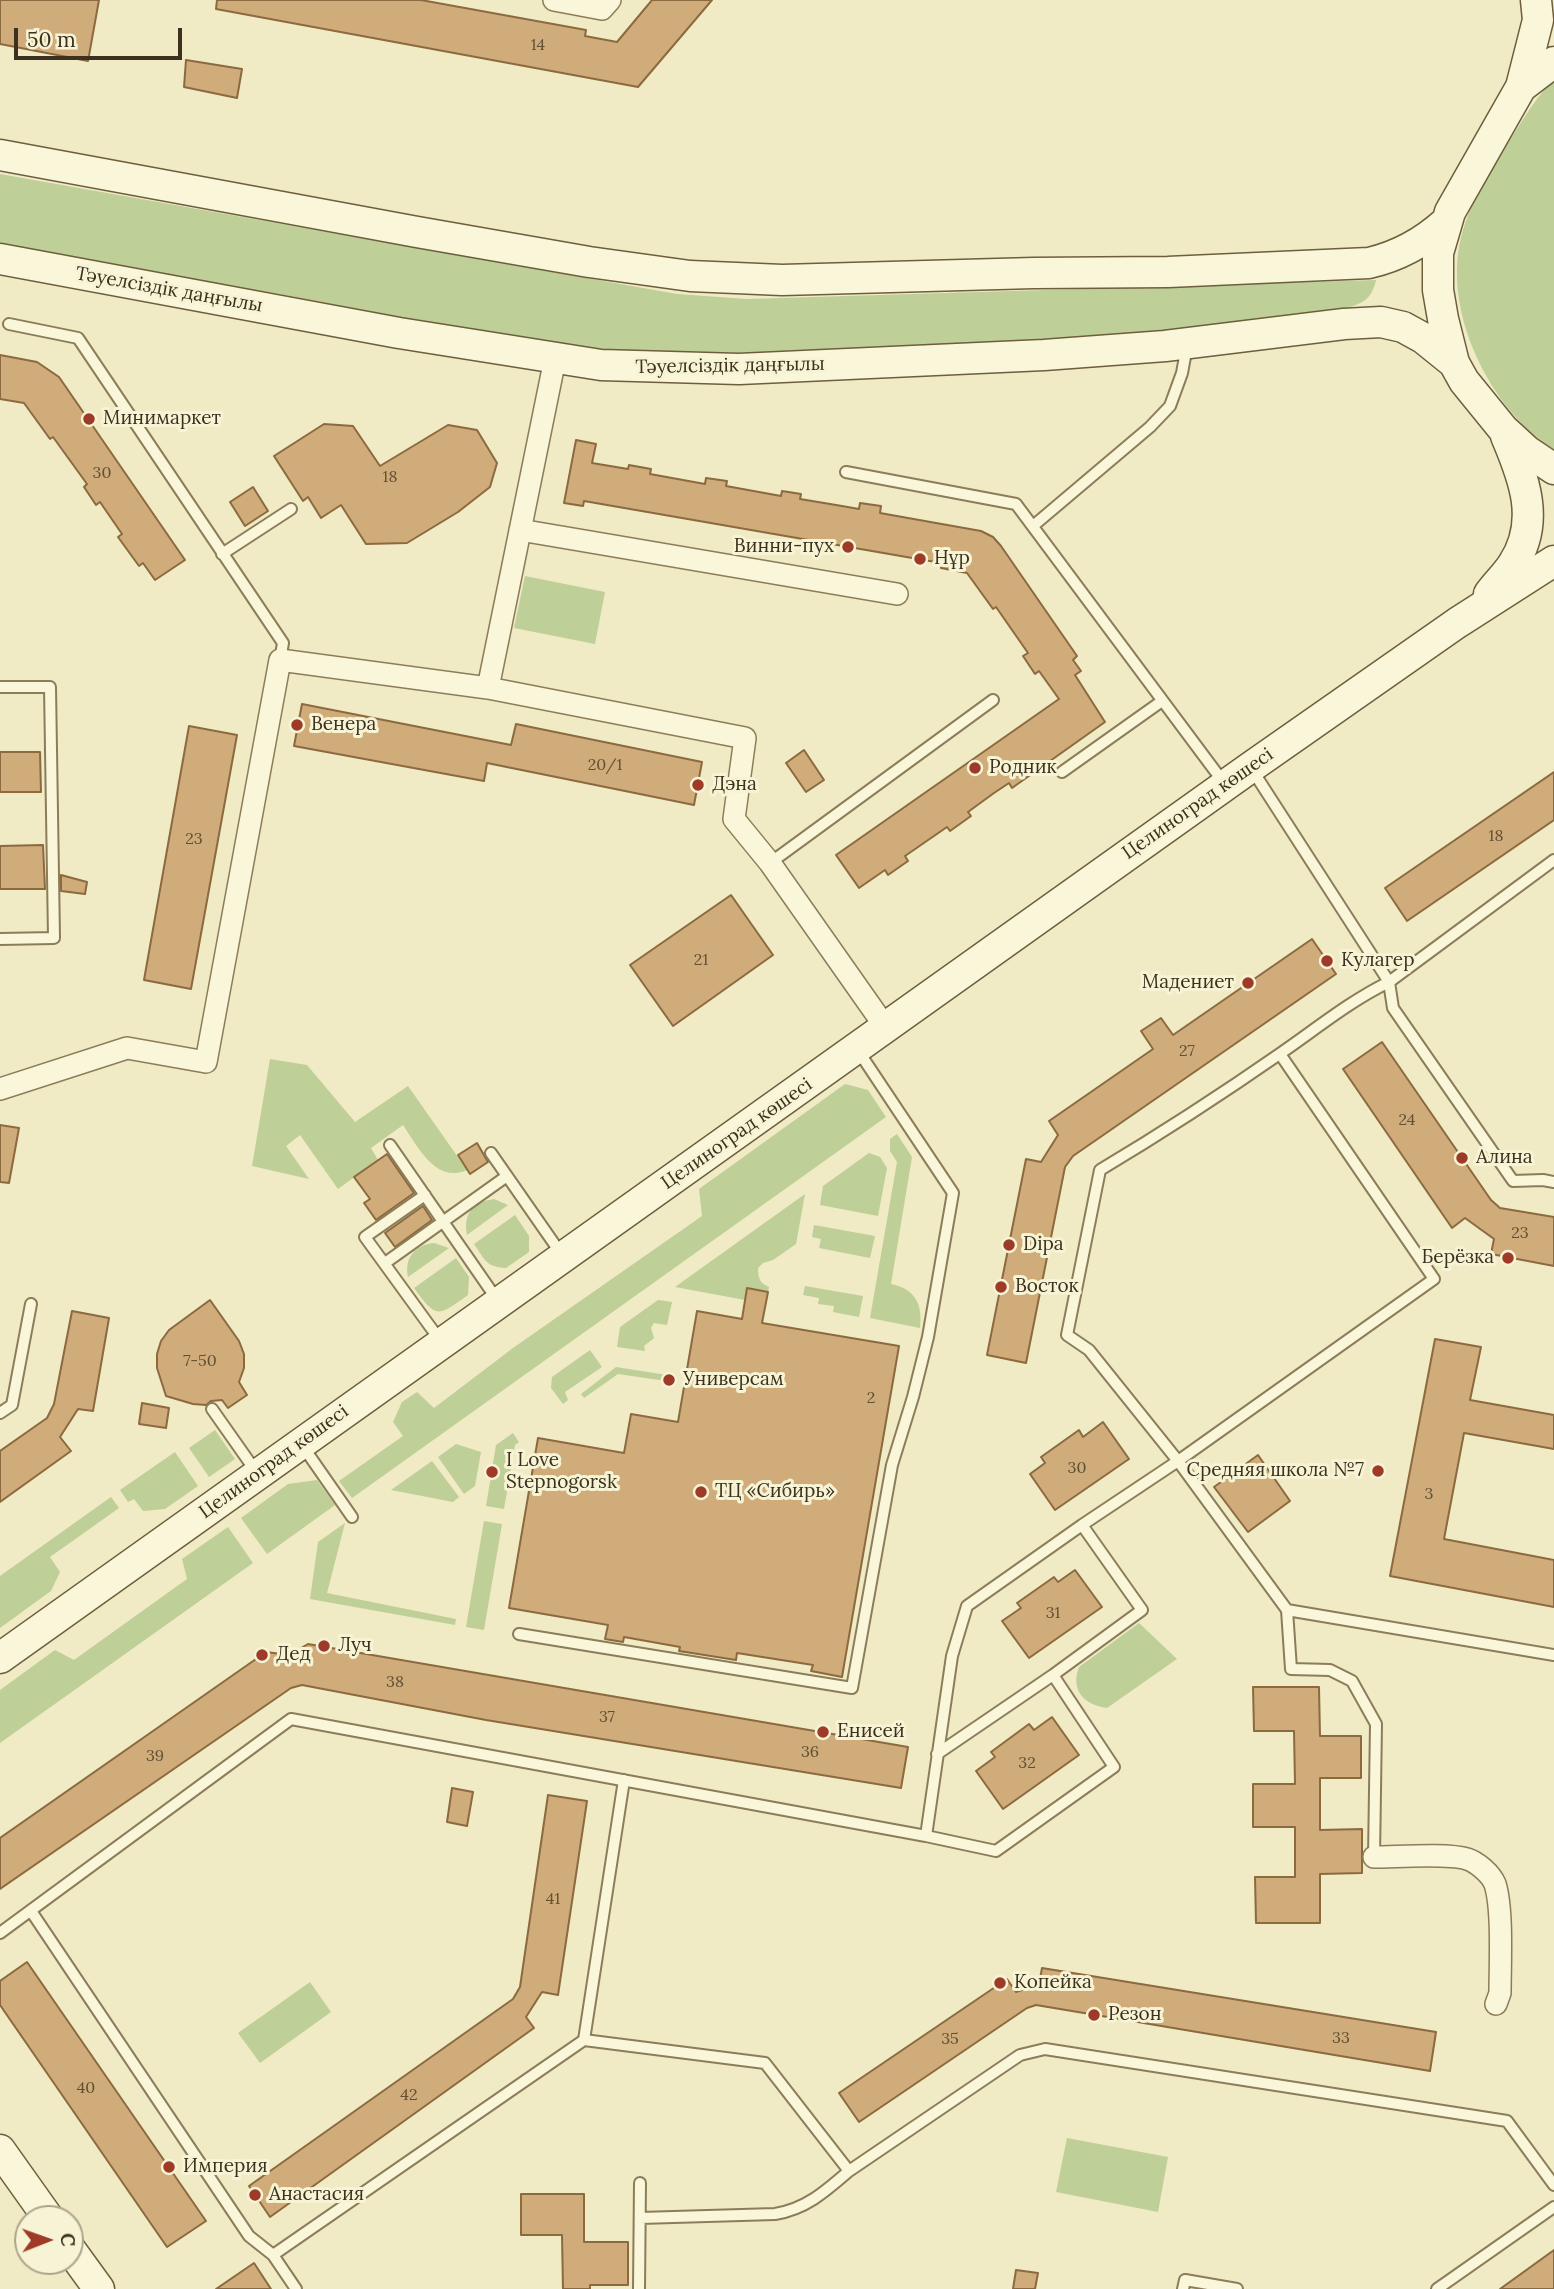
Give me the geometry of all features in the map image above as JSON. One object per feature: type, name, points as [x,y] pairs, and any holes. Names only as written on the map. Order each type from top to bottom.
[{"type":"street","points":[[554,0],[603,9],[610,0]]},
{"type":"street","points":[[1536,0],[1538,20],[1521,87],[1446,222],[1438,253],[1438,290],[1454,363],[1479,403],[1527,451],[1554,469]]},
{"type":"street","points":[[1521,87],[1550,59]]},
{"type":"street","points":[[0,155],[522,250],[703,277],[782,280],[1168,272],[1369,262],[1389,258],[1413,246],[1432,235],[1446,222]]},
{"type":"street","name":"Тәуелсіздік даңғылы","points":[[0,259],[601,365],[739,369],[1044,355],[1381,322],[1403,327],[1423,338],[1454,363]]},
{"type":"street","points":[[488,688],[555,359]]},
{"type":"street","points":[[1474,611],[1513,564],[1525,540],[1529,514],[1527,493],[1503,429]]},
{"type":"street","points":[[520,530],[897,594]]},
{"type":"street","points":[[1474,611],[1554,561]]},
{"type":"street","name":"Целиноград көшесі","points":[[0,1658],[1225,785],[1474,611]]},
{"type":"street","points":[[0,1089],[128,1048],[206,1062],[280,660],[488,688],[745,738],[734,819],[770,863],[886,1028]]},
{"type":"street","points":[[1374,1857],[1453,1857],[1469,1859],[1483,1868],[1494,1882],[1498,1900],[1500,1993],[1496,2004]]},
{"type":"street","points":[[0,2150],[39,2205]]},
{"type":"street","points":[[84,2268],[99,2289]]},
{"type":"lane","points":[[9,324],[79,338],[283,643],[280,660]]},
{"type":"lane","points":[[1033,526],[1125,449],[1170,406],[1182,373],[1187,343]]},
{"type":"lane","points":[[846,472],[1016,504],[1225,785]]},
{"type":"lane","points":[[222,554],[291,509]]},
{"type":"lane","points":[[0,687],[50,687],[54,938],[0,939]]},
{"type":"lane","points":[[770,863],[993,700]]},
{"type":"lane","points":[[1062,772],[1162,701]]},
{"type":"lane","points":[[1251,767],[1389,982],[1393,1008],[1513,1181],[1554,1182]]},
{"type":"lane","points":[[1374,1857],[1376,1724],[1352,1681],[1330,1670],[1291,1669],[1287,1609],[1178,1461],[1089,1349],[1067,1335],[1100,1170],[1280,1054],[1367,993],[1389,982],[1554,860]]},
{"type":"lane","points":[[519,1634],[852,1688],[892,1465],[928,1336],[953,1193],[857,1049]]},
{"type":"lane","points":[[926,1836],[952,1656],[967,1605],[1178,1461],[1434,1279],[1280,1054]]},
{"type":"lane","points":[[390,1145],[500,1303]]},
{"type":"lane","points":[[491,1153],[563,1257]]},
{"type":"lane","points":[[384,1262],[507,1175]]},
{"type":"lane","points":[[425,1195],[365,1237],[442,1343]]},
{"type":"lane","points":[[0,1413],[12,1405],[32,1304]]},
{"type":"lane","points":[[212,1409],[258,1474]]},
{"type":"lane","points":[[300,1443],[352,1517]]},
{"type":"lane","points":[[937,1754],[1142,1610],[1082,1525]]},
{"type":"lane","points":[[1287,1609],[1554,1656]]},
{"type":"lane","points":[[0,1933],[291,1719],[996,1851],[1114,1767],[1053,1675]]},
{"type":"lane","points":[[584,2040],[624,1780]]},
{"type":"lane","points":[[30,1911],[250,2236],[273,2255],[296,2289]]},
{"type":"lane","points":[[273,2255],[584,2040],[765,2063],[849,2171]]},
{"type":"lane","points":[[639,2218],[775,2214],[796,2210],[1020,2055],[1045,2049],[1507,2120],[1554,2185]]},
{"type":"lane","points":[[639,2289],[640,2183]]},
{"type":"lane","points":[[1437,2289],[1554,2207]]},
{"type":"lane","points":[[1183,2289],[1185,2280],[1237,2289]]},
{"type":"green space","points":[[1554,79],[1554,449],[1532,433],[1512,413],[1495,390],[1469,337],[1457,281],[1461,237],[1472,206],[1527,113]]},
{"type":"green space","points":[[0,174],[677,294],[747,299],[1376,280],[1368,297],[1342,310],[1096,340],[725,358],[561,348],[279,294],[0,247]]},
{"type":"green space","points":[[525,576],[605,592],[595,644],[514,628]]},
{"type":"green space","points":[[270,1059],[307,1065],[355,1122],[408,1086],[467,1170],[456,1173],[437,1168],[422,1153],[403,1125],[371,1148],[378,1160],[338,1189],[300,1135],[286,1146],[309,1179],[252,1166]]},
{"type":"green space","points":[[845,1084],[868,1090],[886,1117],[352,1498],[339,1481],[403,1436],[393,1422],[402,1402],[417,1392],[434,1408],[513,1348],[702,1216],[699,1189]]},
{"type":"green space","points":[[897,1134],[912,1157],[891,1284],[906,1290],[916,1299],[921,1319],[920,1328],[870,1318],[897,1162],[890,1151],[890,1139]]},
{"type":"green space","points":[[869,1153],[880,1157],[887,1168],[878,1216],[820,1205],[823,1186]]},
{"type":"green space","points":[[805,1194],[796,1244],[758,1268],[760,1280],[769,1287],[768,1292],[747,1288],[745,1300],[675,1287]]},
{"type":"green space","points":[[494,1199],[508,1205],[467,1235],[466,1227],[471,1210],[480,1203]]},
{"type":"green space","points":[[515,1215],[529,1236],[529,1252],[506,1268],[494,1266],[487,1262],[474,1244]]},
{"type":"green space","points":[[814,1225],[875,1236],[870,1258],[819,1248],[821,1239],[812,1237]]},
{"type":"green space","points":[[434,1243],[449,1248],[408,1277],[409,1258],[412,1254],[421,1246]]},
{"type":"green space","points":[[456,1258],[469,1277],[468,1295],[444,1310],[433,1310],[414,1288]]},
{"type":"green space","points":[[805,1286],[863,1296],[859,1317],[833,1312],[834,1306],[818,1304],[819,1298],[803,1295]]},
{"type":"green space","points":[[658,1300],[672,1302],[667,1325],[654,1323],[651,1328],[654,1338],[644,1346],[645,1351],[617,1347],[620,1327]]},
{"type":"green space","points":[[590,1350],[602,1367],[565,1392],[568,1400],[563,1404],[551,1388],[552,1377]]},
{"type":"green space","points":[[616,1367],[667,1375],[666,1381],[618,1374],[584,1398],[581,1394]]},
{"type":"green space","points":[[215,1430],[235,1459],[209,1477],[189,1448]]},
{"type":"green space","points":[[513,1433],[519,1442],[515,1445],[504,1509],[486,1506],[496,1445]]},
{"type":"green space","points":[[456,1444],[481,1452],[475,1486],[464,1494],[438,1457]]},
{"type":"green space","points":[[175,1452],[198,1486],[165,1509],[143,1511],[134,1499],[128,1502],[120,1490]]},
{"type":"green space","points":[[432,1461],[459,1497],[453,1502],[391,1490]]},
{"type":"green space","points":[[317,1480],[335,1505],[267,1554],[241,1518],[288,1484]]},
{"type":"green space","points":[[111,1497],[119,1508],[50,1557],[60,1572],[51,1591],[0,1628],[0,1576]]},
{"type":"green space","points":[[484,1521],[502,1524],[484,1630],[466,1627]]},
{"type":"green space","points":[[345,1523],[327,1593],[456,1619],[455,1625],[310,1599],[318,1542]]},
{"type":"green space","points":[[228,1527],[253,1563],[0,1743],[0,1690],[55,1650],[74,1660],[187,1579],[182,1559]]},
{"type":"green space","points":[[1139,1623],[1177,1659],[1107,1708],[1092,1704],[1078,1689],[1076,1683],[1079,1667]]},
{"type":"green space","points":[[310,1982],[331,2012],[260,2063],[238,2033]]},
{"type":"green space","points":[[1067,2138],[1168,2157],[1158,2212],[1056,2192]]},
{"type":"building","points":[[0,0],[99,0],[88,61],[0,44]]},
{"type":"building","points":[[217,0],[421,0],[586,30],[585,36],[617,42],[652,0],[712,0],[638,87],[216,9]]},
{"type":"building","points":[[186,60],[242,69],[237,98],[184,87]]},
{"type":"building","points":[[0,355],[37,362],[59,377],[185,560],[155,580],[143,563],[139,566],[118,537],[122,534],[100,502],[96,505],[84,487],[87,484],[53,437],[50,439],[24,403],[0,399]]},
{"type":"building","points":[[324,424],[353,426],[380,466],[448,425],[477,430],[497,463],[490,487],[458,512],[407,543],[366,544],[341,505],[321,518],[308,497],[303,501],[274,456]]},
{"type":"building","points":[[576,440],[596,444],[592,463],[628,469],[629,465],[651,469],[650,474],[705,484],[706,478],[727,481],[726,486],[781,496],[782,491],[801,494],[800,499],[859,509],[860,503],[881,506],[880,513],[981,531],[993,537],[1077,656],[1073,660],[1081,671],[1075,675],[1105,722],[1012,788],[1009,783],[994,793],[968,812],[971,816],[950,831],[947,827],[905,856],[908,861],[888,875],[885,870],[859,888],[836,855],[1059,699],[1039,671],[1035,674],[1023,656],[1028,653],[996,607],[993,609],[967,573],[941,568],[941,563],[584,501],[583,506],[564,503]]},
{"type":"building","points":[[253,487],[268,511],[245,526],[230,502]]},
{"type":"building","points":[[302,704],[511,745],[516,724],[702,762],[694,805],[487,763],[484,781],[294,746]]},
{"type":"building","points":[[189,726],[237,735],[191,989],[144,980]]},
{"type":"building","points":[[804,750],[824,780],[806,792],[786,763]]},
{"type":"building","points":[[0,752],[40,752],[41,792],[0,792]]},
{"type":"building","points":[[1554,772],[1554,820],[1407,921],[1385,888]]},
{"type":"building","points":[[43,845],[45,889],[0,889],[0,846]]},
{"type":"building","points":[[61,875],[87,882],[85,894],[61,891]]},
{"type":"building","points":[[731,895],[773,955],[673,1026],[630,965]]},
{"type":"building","points":[[1312,939],[1336,974],[1073,1156],[1065,1167],[1026,1363],[987,1355],[1026,1159],[1041,1162],[1058,1135],[1049,1121],[1153,1049],[1141,1031],[1161,1018],[1173,1035]]},
{"type":"building","points":[[1382,1042],[1491,1200],[1500,1208],[1554,1217],[1554,1266],[1491,1254],[1494,1239],[1465,1218],[1452,1228],[1343,1069]]},
{"type":"building","points":[[0,1125],[19,1128],[9,1183],[0,1182]]},
{"type":"building","points":[[477,1143],[488,1162],[470,1174],[458,1155]]},
{"type":"building","points":[[387,1154],[414,1193],[376,1220],[364,1203],[370,1199],[354,1177]]},
{"type":"building","points":[[423,1206],[432,1220],[395,1247],[385,1233]]},
{"type":"building","name":"ТЦ «Сибирь»","points":[[747,1288],[768,1292],[762,1323],[899,1346],[842,1677],[811,1671],[813,1665],[737,1653],[736,1660],[679,1651],[680,1647],[624,1637],[623,1642],[605,1639],[608,1625],[509,1608],[538,1438],[624,1453],[631,1414],[678,1422],[697,1311],[742,1319]]},
{"type":"building","points":[[210,1300],[239,1341],[244,1354],[244,1368],[239,1382],[247,1395],[228,1408],[222,1400],[211,1401],[206,1405],[166,1396],[157,1368],[161,1341],[169,1330]]},
{"type":"building","points":[[72,1311],[109,1318],[93,1411],[78,1409],[60,1437],[71,1451],[0,1502],[0,1451],[47,1418],[54,1404]]},
{"type":"building","points":[[1435,1339],[1481,1347],[1470,1400],[1554,1415],[1554,1449],[1464,1433],[1444,1539],[1554,1560],[1554,1607],[1390,1576]]},
{"type":"building","points":[[142,1403],[169,1408],[166,1428],[139,1424]]},
{"type":"building","points":[[1103,1422],[1129,1459],[1055,1510],[1030,1474],[1045,1463],[1041,1457],[1079,1430],[1083,1437]]},
{"type":"building","points":[[1258,1455],[1290,1501],[1248,1532],[1214,1487]]},
{"type":"building","points":[[1075,1570],[1102,1607],[1029,1658],[1002,1621],[1021,1608],[1017,1603],[1054,1577],[1058,1582]]},
{"type":"building","points":[[308,1644],[908,1747],[901,1788],[486,1720],[302,1685],[291,1688],[0,1889],[0,1838],[266,1652],[289,1655]]},
{"type":"building","points":[[1253,1687],[1319,1687],[1320,1736],[1361,1736],[1361,1778],[1320,1778],[1320,1830],[1362,1829],[1362,1873],[1320,1874],[1320,1923],[1256,1923],[1255,1877],[1295,1877],[1295,1827],[1253,1827],[1253,1784],[1295,1784],[1294,1731],[1254,1731]]},
{"type":"building","points":[[1052,1717],[1079,1755],[1003,1809],[976,1771],[995,1757],[991,1752],[1029,1724],[1034,1730]]},
{"type":"building","points":[[452,1788],[473,1792],[467,1826],[447,1822]]},
{"type":"building","points":[[548,1795],[587,1801],[558,1995],[542,1992],[526,2017],[534,2028],[270,2217],[249,2186],[513,1999],[520,1987]]},
{"type":"building","points":[[27,1962],[206,2221],[167,2247],[0,2005],[0,1981]]},
{"type":"building","points":[[1042,1968],[1436,2032],[1430,2071],[1036,2005],[1027,2008],[859,2122],[839,2093],[1007,1979],[1016,1992],[1039,1984]]},
{"type":"building","points":[[521,2194],[584,2194],[584,2242],[628,2242],[628,2285],[590,2285],[590,2289],[563,2289],[562,2235],[521,2235]]},
{"type":"building","points":[[1554,2250],[1554,2289],[1500,2289]]},
{"type":"building","points":[[254,2263],[271,2289],[216,2289]]},
{"type":"building","points":[[1016,2270],[1038,2273],[1035,2289],[1013,2289]]},
{"type":"place","name":"Минимаркет","points":[[89,419]]},
{"type":"place","name":"Винни-пух","points":[[848,547]]},
{"type":"place","name":"Нұр","points":[[920,559]]},
{"type":"place","name":"Венера","points":[[297,725]]},
{"type":"place","name":"Родник","points":[[975,768]]},
{"type":"place","name":"Дэна","points":[[698,785]]},
{"type":"place","name":"Кулагер","points":[[1327,961]]},
{"type":"place","name":"Мадениет","points":[[1248,983]]},
{"type":"place","name":"Алина","points":[[1462,1158]]},
{"type":"place","name":"Dipa","points":[[1009,1245]]},
{"type":"place","name":"Берёзка","points":[[1508,1258]]},
{"type":"place","name":"Восток","points":[[1001,1287]]},
{"type":"place","name":"Универсам","points":[[669,1380]]},
{"type":"place","name":"Средняя школа №7","points":[[1378,1471]]},
{"type":"place","name":"I Love Stepnogorsk","points":[[492,1472]]},
{"type":"place","name":"ТЦ «Сибирь»","points":[[701,1492]]},
{"type":"place","name":"Луч","points":[[324,1646]]},
{"type":"place","name":"Дед","points":[[262,1655]]},
{"type":"place","name":"Енисей","points":[[823,1732]]},
{"type":"place","name":"Копейка","points":[[1000,1983]]},
{"type":"place","name":"Резон","points":[[1094,2015]]},
{"type":"place","name":"Империя","points":[[169,2167]]},
{"type":"place","name":"Анастасия","points":[[255,2195]]}]
